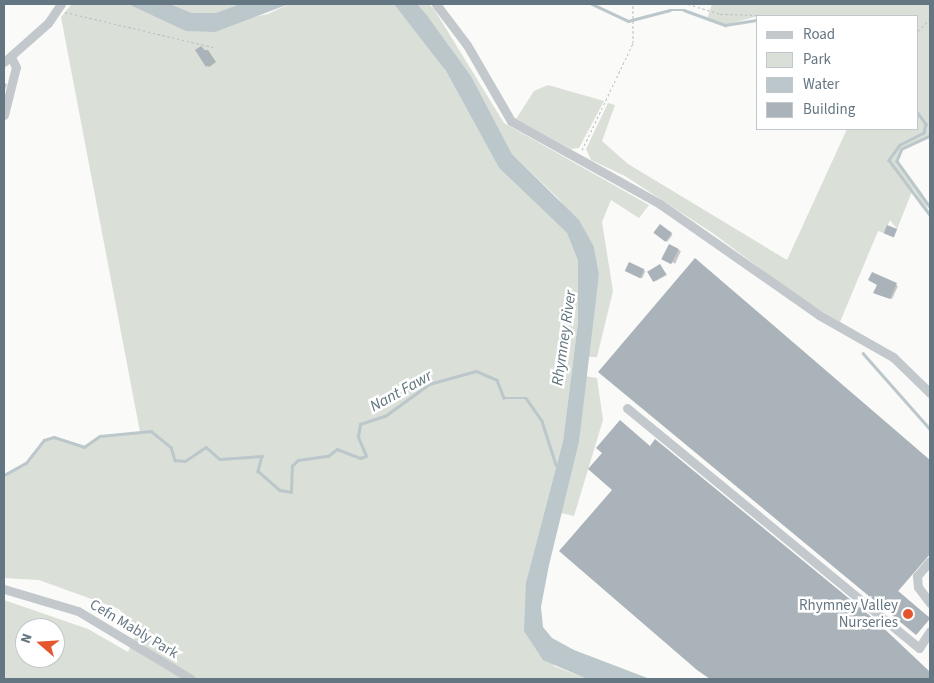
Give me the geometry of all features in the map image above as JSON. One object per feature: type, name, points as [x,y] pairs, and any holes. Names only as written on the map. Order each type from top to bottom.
[{"type":"street","points":[[436,4],[467,45],[511,121],[576,160],[660,204],[851,333],[892,357],[930,393]]},
{"type":"street","points":[[4,115],[16,67],[7,59],[60,6]]},
{"type":"street","points":[[627,408],[918,648],[930,630]]},
{"type":"street","points":[[930,562],[916,576],[918,587],[930,603]]},
{"type":"street","name":"Cefn Mably Park","points":[[4,589],[78,610],[191,679]]},
{"type":"path","points":[[576,160],[633,43],[630,16],[633,4]]},
{"type":"path","points":[[688,4],[720,14],[759,15]]},
{"type":"path","points":[[60,6],[76,17],[213,47]]},
{"type":"path","points":[[919,30],[930,19]]},
{"type":"green space","points":[[72,4],[128,4],[186,30],[268,14],[289,4],[394,4],[446,71],[499,168],[567,233],[578,261],[578,322],[563,441],[526,582],[554,666],[587,679],[4,679],[4,600],[56,618],[15,618],[15,668],[65,668],[65,621],[88,629],[128,652],[138,630],[119,609],[39,580],[4,578],[4,475],[26,463],[44,440],[54,437],[84,447],[100,436],[140,432],[61,17]]},
{"type":"green space","points":[[170,4],[240,4],[217,13],[192,13]]},
{"type":"green space","points":[[417,4],[429,4],[434,9],[504,123],[649,205],[639,218],[611,200],[602,222],[613,291],[597,357],[586,357],[599,274],[594,247],[558,198],[512,154],[471,76]]},
{"type":"green space","points":[[712,4],[930,4],[930,136],[902,149],[897,161],[922,193],[930,215],[913,189],[897,229],[890,220],[884,233],[878,231],[840,322],[798,297],[714,234],[625,176],[591,160],[586,149],[608,103],[615,105],[602,141],[628,164],[787,260],[847,130],[919,130],[919,15],[756,15],[725,25],[707,19]]},
{"type":"green space","points":[[548,85],[604,101],[579,148],[571,149],[516,119],[534,91]]},
{"type":"green space","points":[[584,376],[597,378],[603,420],[574,516],[561,513],[579,442]]},
{"type":"water","points":[[128,4],[170,4],[192,13],[216,13],[240,4],[289,4],[215,32],[186,31]]},
{"type":"water","points":[[394,4],[417,4],[425,13],[471,76],[512,154],[579,220],[594,247],[599,274],[579,442],[549,565],[541,607],[543,627],[552,638],[574,650],[650,679],[587,679],[543,660],[524,631],[526,582],[563,441],[578,322],[578,261],[567,233],[499,168],[446,71]]},
{"type":"building","points":[[201,46],[215,61],[206,67],[195,50]]},
{"type":"building","points":[[660,224],[672,233],[665,242],[653,233]]},
{"type":"building","points":[[887,225],[897,229],[894,237],[884,233]]},
{"type":"building","points":[[669,244],[679,249],[671,264],[661,259]]},
{"type":"building","points":[[695,258],[930,460],[930,554],[898,591],[930,618],[916,635],[598,372]]},
{"type":"building","points":[[629,262],[644,269],[640,278],[625,271]]},
{"type":"building","points":[[660,264],[666,274],[653,282],[647,272]]},
{"type":"building","points":[[872,272],[897,283],[890,299],[873,293],[877,285],[868,280]]},
{"type":"building","points":[[620,420],[650,446],[655,439],[874,619],[930,672],[930,679],[710,679],[697,670],[559,551],[612,490],[588,469],[602,453],[596,448]]},
{"type":"waterway","points":[[592,4],[628,21],[670,10],[684,10],[725,25],[756,20]]},
{"type":"waterway","points":[[919,114],[926,124],[924,133],[900,145],[889,160],[930,215]]},
{"type":"waterway","points":[[930,136],[902,149],[897,161],[930,207]]},
{"type":"waterway","points":[[863,353],[930,429]]},
{"type":"waterway","name":"Nant Fawr","points":[[4,475],[26,463],[44,440],[54,437],[84,447],[100,436],[151,431],[171,447],[175,460],[185,461],[206,447],[220,459],[262,456],[258,471],[280,490],[291,492],[292,466],[298,460],[328,456],[337,449],[360,458],[366,456],[358,437],[360,424],[385,416],[429,384],[476,371],[497,380],[504,398],[526,398],[542,421],[556,465]]},
{"type":"place","name":"Rhymney Valley Nurseries","points":[[908,614]]},
{"type":"water label","name":"Rhymney River","points":[[564,338]]}]
